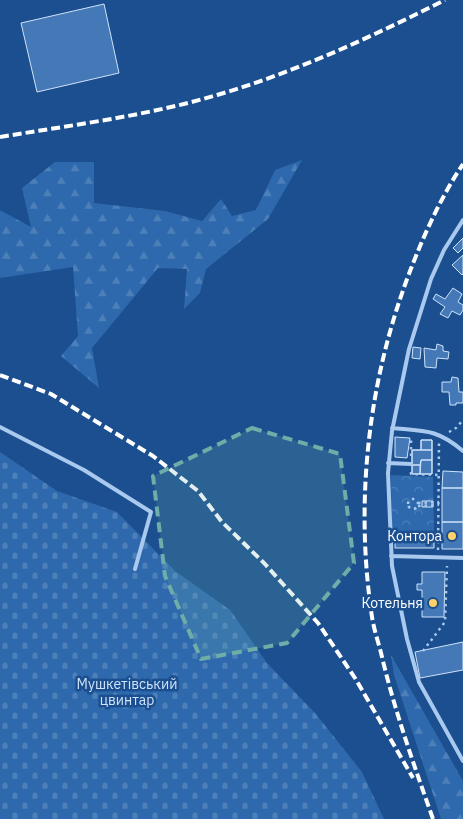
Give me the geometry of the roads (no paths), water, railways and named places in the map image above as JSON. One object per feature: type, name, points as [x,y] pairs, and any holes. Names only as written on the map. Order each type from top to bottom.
[{"type":"lane","points":[[463,220],[444,250],[428,288],[409,349],[392,428],[388,463],[391,556],[407,639],[419,682],[463,761]]},
{"type":"lane","points":[[0,427],[84,470],[150,512],[135,569]]},
{"type":"lane","points":[[392,428],[435,432],[463,450]]},
{"type":"lane","points":[[388,463],[411,464]]},
{"type":"lane","points":[[391,556],[463,558]]},
{"type":"railway","points":[[0,137],[163,109],[217,95],[276,76],[333,53],[445,0]]},
{"type":"railway","points":[[433,819],[399,718],[373,622],[367,572],[366,481],[369,436],[376,391],[386,347],[399,304],[414,261],[430,224],[442,199],[463,164]]},
{"type":"railway","points":[[0,375],[51,394],[153,456],[198,491],[222,522],[264,563],[318,623],[355,678],[413,778]]},
{"type":"place","name":"Контора","points":[[452,536]]},
{"type":"place","name":"Котельня","points":[[433,603]]},
{"type":"park label","name":"Мушкетівський цвинтар","points":[[127,692]]}]
